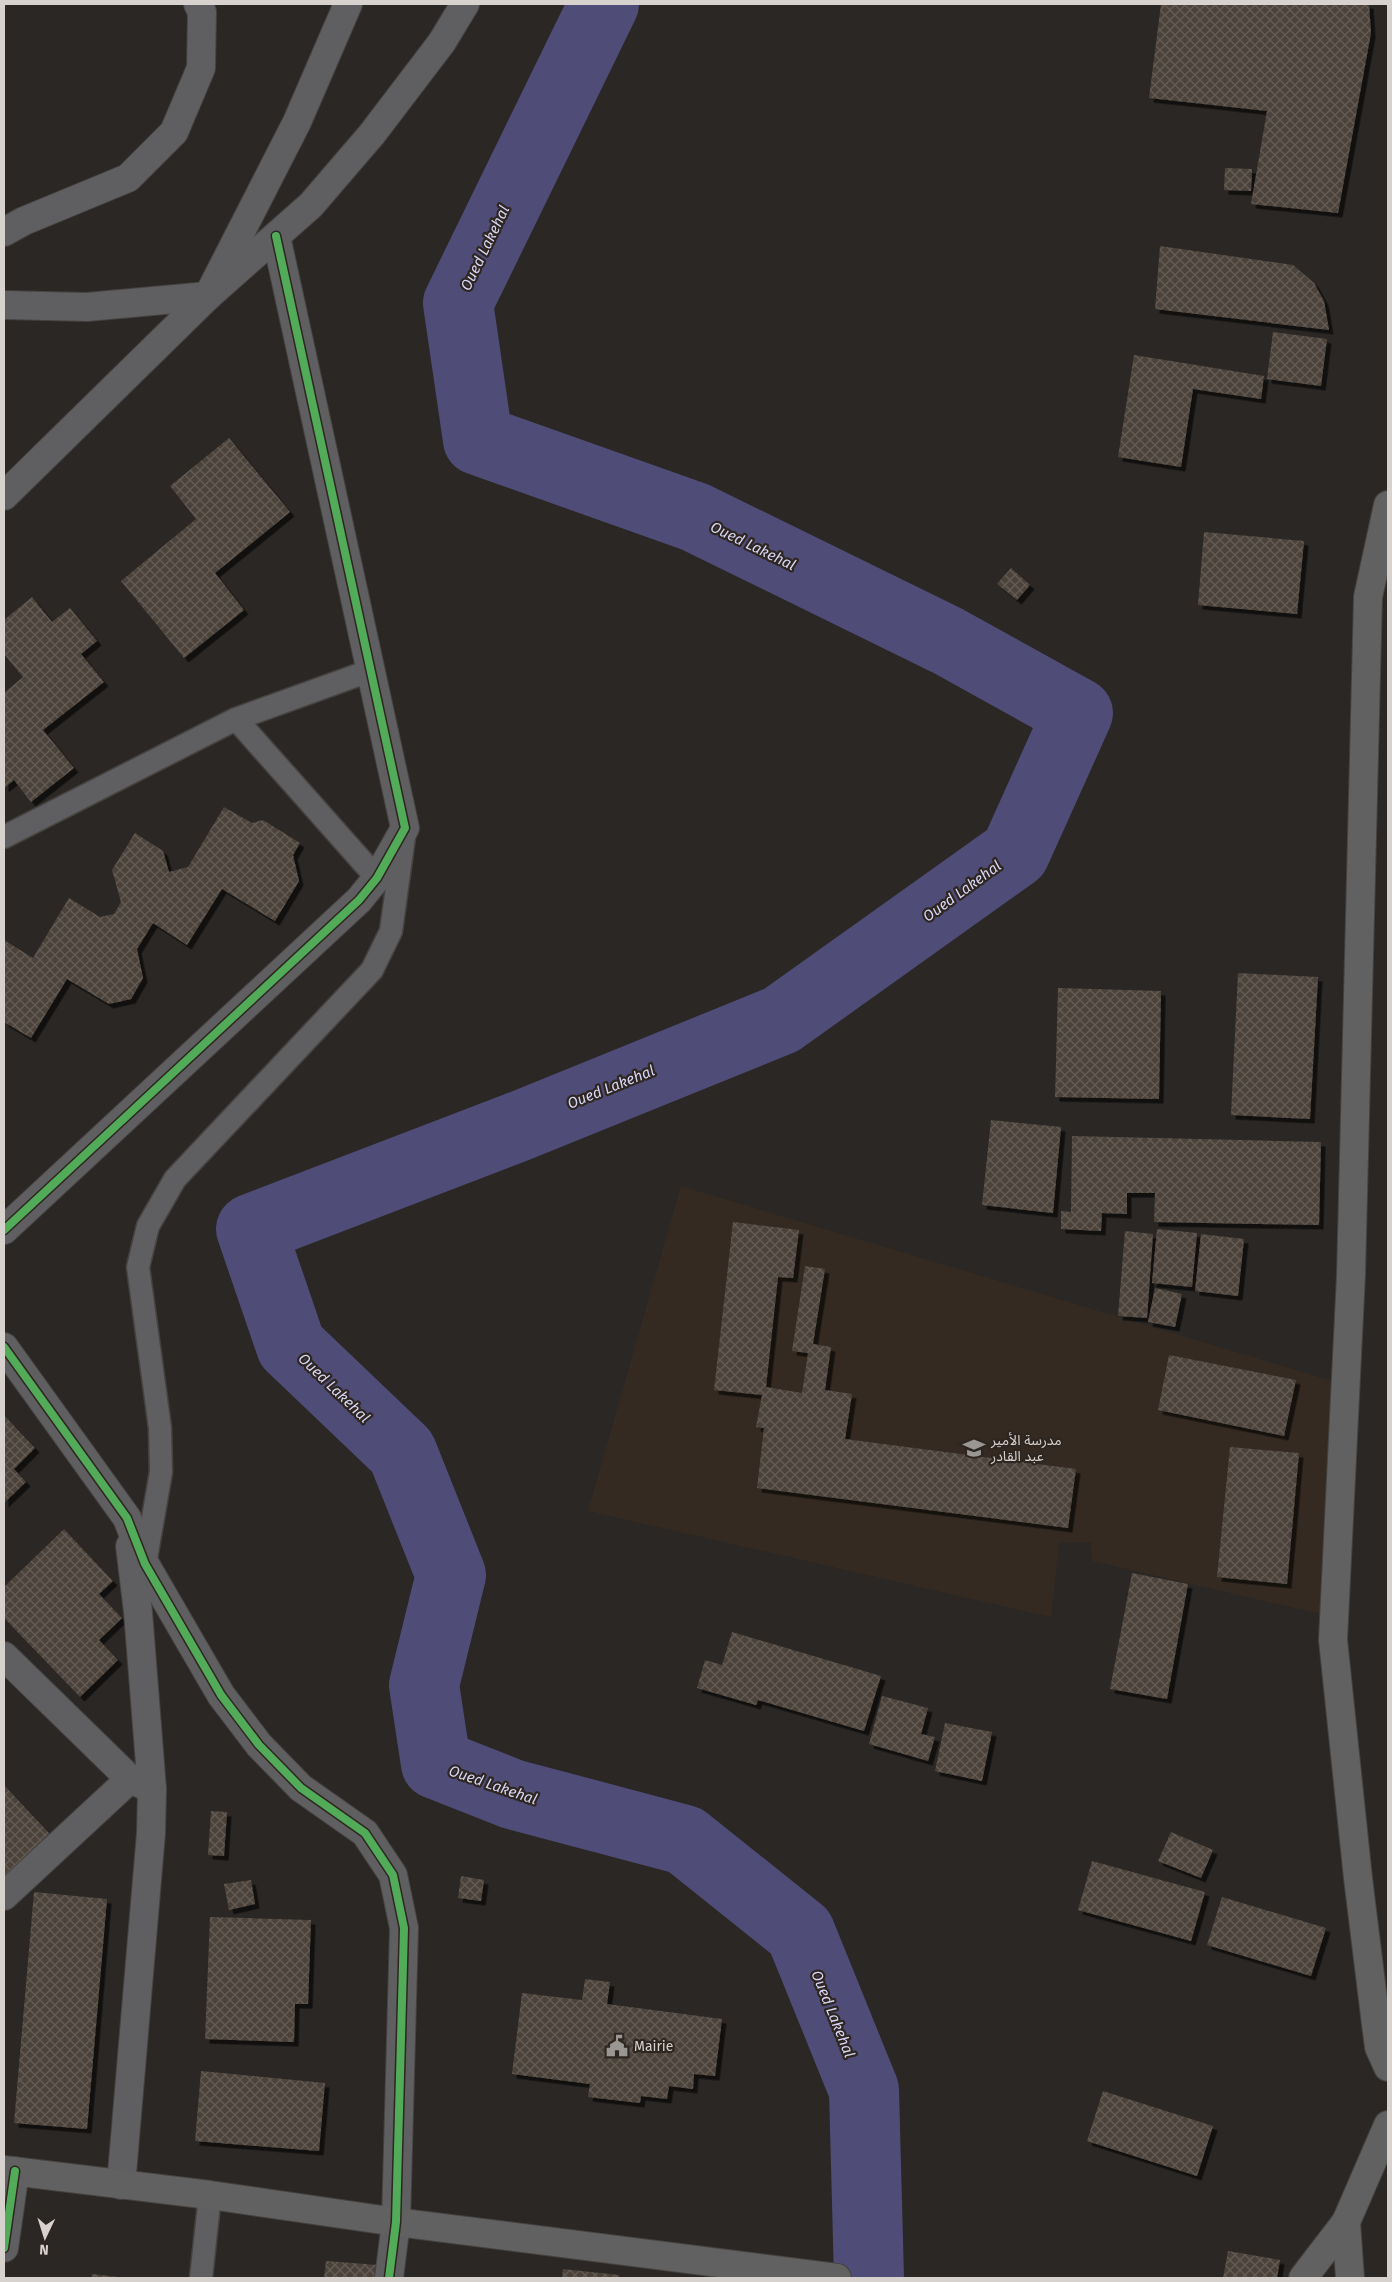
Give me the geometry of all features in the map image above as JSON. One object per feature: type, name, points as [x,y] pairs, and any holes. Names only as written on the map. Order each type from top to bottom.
[{"type":"main road","points":[[1388,505],[1378,589],[1351,1275],[1333,1640],[1375,2022],[1379,2047],[1388,2067]]},
{"type":"main road","points":[[1303,2278],[1346,2222],[1388,2125]]},
{"type":"main road","points":[[9,2171],[210,2195],[396,2222],[837,2278]]},
{"type":"main road","points":[[1346,2222],[1350,2278]]},
{"type":"street","points":[[4,232],[24,221],[128,178],[174,132],[201,68],[202,12],[198,4]]},
{"type":"street","points":[[208,296],[297,122],[348,4]]},
{"type":"street","points":[[4,496],[208,296],[311,205],[372,134],[442,42],[465,4]]},
{"type":"street","points":[[4,1230],[358,900],[377,878],[405,828],[369,670],[276,236]]},
{"type":"street","points":[[4,305],[88,307],[208,296]]},
{"type":"street","points":[[4,1347],[127,1518],[145,1564],[222,1694],[259,1745],[301,1788],[365,1833],[393,1875],[404,1928],[396,2222],[389,2278]]},
{"type":"street","points":[[121,2185],[150,1842],[141,1784],[138,1612],[127,1518]]},
{"type":"street","points":[[4,1656],[141,1784]]},
{"type":"street","points":[[4,1896],[141,1784]]},
{"type":"street","points":[[4,2248],[9,2171]]},
{"type":"lane","points":[[4,837],[236,718],[369,670]]},
{"type":"lane","points":[[236,718],[377,878]]},
{"type":"lane","points":[[145,1564],[161,1472],[160,1428],[138,1267],[148,1226],[175,1179],[372,970],[392,930],[405,828]]},
{"type":"lane","points":[[201,2278],[210,2195]]},
{"type":"shaded area","name":"مدرسة الأمير عبد القادر","points":[[681,1186],[1346,1385],[1334,1617],[1092,1561],[1091,1542],[1059,1543],[1051,1617],[588,1511]]},
{"type":"building","points":[[1161,4],[1369,4],[1371,33],[1338,213],[1251,204],[1267,111],[1149,98]]},
{"type":"building","points":[[1225,168],[1252,169],[1251,191],[1224,190]]},
{"type":"building","points":[[1160,246],[1293,265],[1314,283],[1324,301],[1329,330],[1155,309]]},
{"type":"building","points":[[1273,332],[1327,339],[1321,386],[1267,379]]},
{"type":"building","points":[[1134,355],[1264,376],[1261,399],[1193,389],[1181,467],[1118,457]]},
{"type":"building","points":[[229,438],[290,512],[215,573],[244,610],[184,658],[121,581],[196,519],[170,486]]},
{"type":"building","points":[[1204,532],[1304,541],[1297,614],[1198,605]]},
{"type":"building","points":[[1011,568],[1030,585],[1017,600],[997,584]]},
{"type":"building","points":[[32,597],[52,622],[70,608],[97,641],[81,654],[104,682],[43,730],[74,768],[31,802],[14,780],[4,788],[4,693],[23,677],[4,654],[4,620]]},
{"type":"building","points":[[224,807],[252,823],[263,820],[300,843],[293,855],[299,881],[275,921],[222,889],[187,945],[153,923],[137,949],[143,978],[131,999],[109,1004],[67,979],[31,1038],[4,1022],[4,940],[33,958],[69,898],[100,917],[114,914],[121,902],[112,870],[135,833],[163,851],[169,872],[188,867]]},
{"type":"building","points":[[1238,973],[1318,977],[1310,1119],[1231,1115]]},
{"type":"building","points":[[1058,988],[1161,991],[1159,1099],[1055,1097]]},
{"type":"building","points":[[991,1120],[1061,1127],[1053,1213],[982,1205]]},
{"type":"building","points":[[1072,1136],[1321,1142],[1319,1225],[1154,1222],[1155,1193],[1127,1193],[1127,1214],[1102,1213],[1101,1231],[1061,1229],[1061,1211],[1071,1212]]},
{"type":"building","points":[[733,1222],[799,1230],[793,1278],[778,1277],[766,1387],[802,1393],[808,1353],[792,1351],[805,1266],[825,1269],[813,1344],[831,1347],[825,1390],[852,1394],[845,1439],[1076,1469],[1068,1528],[757,1488],[764,1428],[756,1427],[762,1395],[714,1390]]},
{"type":"building","points":[[1157,1229],[1197,1233],[1192,1287],[1152,1283]]},
{"type":"building","points":[[1125,1231],[1153,1234],[1147,1318],[1118,1316]]},
{"type":"building","points":[[1201,1234],[1244,1239],[1238,1296],[1195,1291]]},
{"type":"building","points":[[1155,1288],[1182,1294],[1175,1327],[1148,1322]]},
{"type":"building","points":[[1169,1355],[1296,1380],[1284,1436],[1158,1410]]},
{"type":"building","points":[[4,1415],[35,1448],[14,1469],[26,1482],[4,1503]]},
{"type":"building","points":[[1230,1447],[1299,1453],[1287,1584],[1217,1577]]},
{"type":"building","points":[[64,1529],[113,1581],[99,1594],[122,1618],[99,1640],[118,1660],[80,1697],[4,1618],[4,1587]]},
{"type":"building","points":[[1132,1573],[1188,1584],[1167,1699],[1110,1689]]},
{"type":"building","points":[[732,1632],[881,1676],[864,1731],[758,1700],[756,1705],[697,1688],[705,1660],[722,1665]]},
{"type":"building","points":[[882,1696],[928,1708],[921,1734],[935,1737],[928,1761],[869,1744]]},
{"type":"building","points":[[945,1723],[992,1732],[982,1781],[935,1771]]},
{"type":"building","points":[[4,1785],[51,1835],[6,1878],[4,1876]]},
{"type":"building","points":[[211,1811],[227,1812],[224,1856],[208,1855]]},
{"type":"building","points":[[1171,1832],[1213,1850],[1201,1878],[1158,1861]]},
{"type":"building","points":[[1092,1861],[1205,1892],[1191,1941],[1078,1910]]},
{"type":"building","points":[[461,1876],[484,1880],[481,1901],[458,1898]]},
{"type":"building","points":[[251,1880],[255,1904],[229,1910],[224,1884]]},
{"type":"building","points":[[34,1892],[107,1899],[87,2129],[14,2123]]},
{"type":"building","points":[[1222,1897],[1326,1928],[1311,1976],[1207,1945]]},
{"type":"building","points":[[210,1917],[311,1920],[308,2004],[295,2004],[294,2042],[205,2039]]},
{"type":"building","name":"Mairie","points":[[585,1979],[610,1982],[607,2004],[722,2019],[715,2076],[694,2074],[693,2089],[669,2086],[667,2099],[641,2096],[640,2103],[588,2097],[590,2084],[512,2074],[522,1993],[582,2000]]},
{"type":"building","points":[[201,2071],[325,2083],[319,2151],[195,2141]]},
{"type":"building","points":[[1103,2091],[1213,2126],[1197,2176],[1087,2141]]},
{"type":"building","points":[[1228,2251],[1280,2260],[1277,2278],[1223,2278]]},
{"type":"building","points":[[326,2261],[378,2265],[377,2278],[324,2278]]},
{"type":"building","points":[[563,2269],[619,2275],[619,2278],[562,2278]]},
{"type":"building","points":[[92,2274],[118,2277],[118,2278],[91,2278]]},
{"type":"waterway","name":"Oued Lakehal","points":[[604,4],[458,303],[478,440],[695,517],[948,641],[1078,713],[1015,853],[781,1020],[517,1127],[251,1229],[291,1346],[402,1452],[451,1575],[424,1685],[436,1764],[512,1794],[685,1840],[800,1932],[864,2090],[869,2278]]},
{"type":"cycle path","points":[[4,1230],[359,900],[377,878],[405,828],[276,236]]},
{"type":"cycle path","points":[[4,1347],[127,1518],[145,1564],[221,1695],[259,1745],[301,1788],[365,1833],[393,1875],[404,1928],[396,2222],[389,2278]]},
{"type":"cycle path","points":[[4,2248],[15,2171]]},
{"type":"place","name":"مدرسة الأمير عبد القادر","points":[[974,1448]]},
{"type":"place","name":"Mairie","points":[[617,2046]]}]
